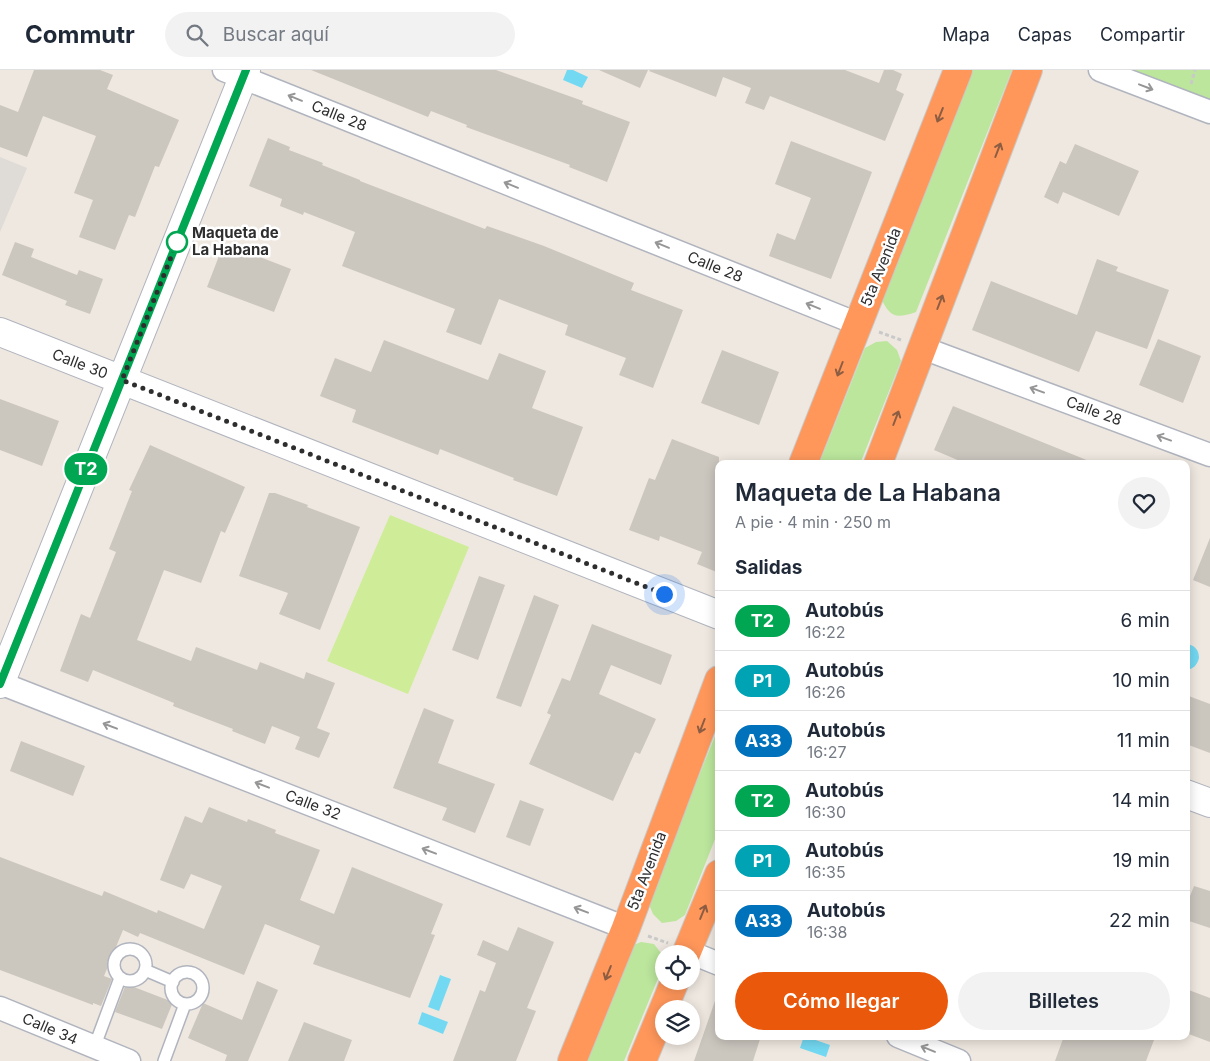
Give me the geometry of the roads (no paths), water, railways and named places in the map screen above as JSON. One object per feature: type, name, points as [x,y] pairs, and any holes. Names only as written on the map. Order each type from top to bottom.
[{"type":"highway","name":"5ta Avenida","points":[[805,460],[958,70]]},
{"type":"highway","points":[[880,460],[1028,70]]},
{"type":"highway","name":"5ta Avenida","points":[[572,1061],[626,928],[715,691]]},
{"type":"highway","points":[[689,945],[715,883]]},
{"type":"highway","points":[[642,1061],[671,990]]},
{"type":"main road","points":[[0,684],[122,380],[237,72]]},
{"type":"main road","name":"Calle 30","points":[[0,332],[715,613]]},
{"type":"main road","points":[[1190,796],[1210,803]]},
{"type":"street","points":[[1100,70],[1210,112]]},
{"type":"street","name":"Calle 28","points":[[237,72],[858,324]]},
{"type":"street","name":"Calle 28","points":[[923,348],[1210,454]]},
{"type":"street","name":"Calle 32","points":[[0,684],[626,928]]},
{"type":"street","points":[[700,957],[715,963]]},
{"type":"street","name":"Calle 34","points":[[0,1008],[129,1061]]},
{"type":"street","points":[[908,1040],[959,1061]]},
{"type":"lane","points":[[124,951],[139,952],[145,960],[145,970],[140,978],[125,980],[117,974],[115,963],[124,951]]},
{"type":"lane","points":[[145,970],[173,982]]},
{"type":"lane","points":[[187,972],[197,975],[200,979],[202,994],[195,1002],[185,1004],[180,1002],[173,994],[173,982],[177,976],[187,972]]},
{"type":"lane","points":[[94,1048],[120,978]]},
{"type":"lane","points":[[164,1061],[185,1004]]},
{"type":"water","points":[[567,70],[573,70],[588,77],[582,88],[563,80]]},
{"type":"water","points":[[1190,645],[1196,648],[1199,658],[1191,669]]},
{"type":"water","points":[[440,975],[451,979],[439,1011],[428,1007]]},
{"type":"water","points":[[422,1012],[448,1022],[443,1034],[418,1024]]},
{"type":"water","points":[[803,1040],[816,1040],[830,1045],[826,1057],[800,1048]]},
{"type":"place","name":"Maqueta de La Habana","points":[[177,242]]}]
